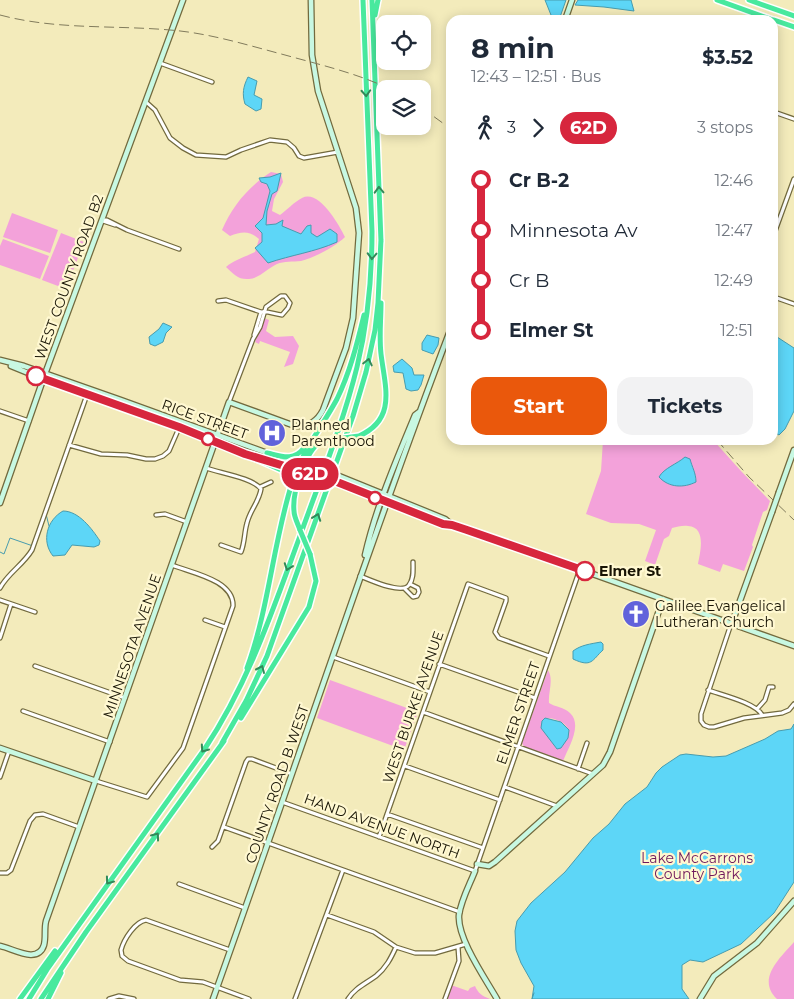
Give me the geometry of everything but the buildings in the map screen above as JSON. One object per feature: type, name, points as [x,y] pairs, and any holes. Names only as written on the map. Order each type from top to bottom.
[{"type":"highway","points":[[29,999],[77,926],[204,750],[230,708],[259,647],[344,413],[361,348],[370,286],[372,231],[361,0]]},
{"type":"highway","points":[[302,464],[311,450],[321,441],[359,436],[376,426],[384,413],[386,402],[380,342],[383,273],[372,0]]},
{"type":"highway","points":[[373,40],[378,0]]},
{"type":"highway","points":[[717,0],[758,15]]},
{"type":"highway","points":[[749,0],[794,15]]},
{"type":"highway","points":[[778,23],[794,29]]},
{"type":"highway","points":[[222,743],[246,702],[262,666],[365,378],[375,330],[380,284],[381,238]]},
{"type":"highway","points":[[266,453],[291,457],[298,455],[333,406],[355,353],[370,286]]},
{"type":"highway","points":[[230,708],[257,638],[292,483],[316,432]]},
{"type":"highway","points":[[245,454],[288,473],[292,483]]},
{"type":"highway","points":[[41,999],[86,932],[238,721],[309,607],[316,580],[310,554],[294,516],[294,498],[299,470]]},
{"type":"highway","points":[[20,999],[48,960],[77,926]]},
{"type":"highway","points":[[48,999],[86,932]]},
{"type":"street","name":"WEST COUNTY ROAD B2","points":[[0,503],[44,377],[184,0]]},
{"type":"street","points":[[229,402],[298,426],[317,420],[323,410],[351,328],[355,302],[359,241],[356,208],[318,91],[312,55],[311,0]]},
{"type":"street","points":[[567,15],[572,0]]},
{"type":"street","points":[[160,63],[212,82]]},
{"type":"street","points":[[146,102],[155,110],[170,138],[183,148],[200,156],[226,157],[270,140],[287,142],[299,156],[304,158],[338,152]]},
{"type":"street","points":[[778,113],[794,119]]},
{"type":"street","points":[[778,223],[794,179]]},
{"type":"street","points":[[102,220],[179,249]]},
{"type":"street","points":[[218,300],[226,300],[262,312],[282,315],[290,303],[288,299],[281,296],[269,303],[262,312]]},
{"type":"street","points":[[778,298],[794,304]]},
{"type":"street","name":"MINNESOTA AVENUE","points":[[0,946],[31,955],[36,954],[43,946],[46,921],[126,699],[229,402],[253,340],[260,327],[264,315],[262,312]]},
{"type":"street","name":"COUNTY ROAD B WEST","points":[[213,999],[333,657],[360,576],[366,547],[419,417],[419,412],[446,341]]},
{"type":"street","name":"RICE STREET","points":[[2,361],[86,394],[179,427],[245,454],[337,482],[443,524],[452,525],[794,646]]},
{"type":"street","name":"RICE STREET","points":[[44,377],[88,389],[266,453],[340,476],[445,519],[452,525]]},
{"type":"street","points":[[0,588],[6,578],[23,563],[32,550],[88,389]]},
{"type":"street","points":[[0,411],[28,421]]},
{"type":"street","points":[[69,445],[101,454],[155,459],[163,456],[169,450],[179,427]]},
{"type":"street","points":[[793,452],[708,690],[701,720],[704,725],[714,727],[744,718],[782,713],[789,710],[794,704]]},
{"type":"street","points":[[206,468],[238,477],[260,488]]},
{"type":"street","points":[[260,488],[270,482]]},
{"type":"street","points":[[221,545],[241,552],[247,523],[252,508],[258,501],[260,488]]},
{"type":"street","points":[[156,515],[165,514],[187,522]]},
{"type":"street","points":[[360,576],[396,589],[405,589],[410,584],[413,574],[413,562]]},
{"type":"street","points":[[0,748],[147,797],[182,748],[233,600],[224,586],[172,565]]},
{"type":"street","name":"ELMER STREET","points":[[475,871],[580,570]]},
{"type":"street","points":[[405,589],[413,597],[417,596],[420,592],[418,588],[410,584]]},
{"type":"street","name":"WEST BURKE AVENUE","points":[[379,837],[468,584],[506,598],[495,632],[496,636],[550,656]]},
{"type":"street","points":[[477,864],[489,866],[495,862],[603,765],[610,752],[663,599]]},
{"type":"street","points":[[0,600],[35,612]]},
{"type":"street","points":[[0,638],[12,604]]},
{"type":"street","points":[[206,620],[225,627]]},
{"type":"street","points":[[333,657],[430,692]]},
{"type":"street","points":[[439,664],[535,698]]},
{"type":"street","points":[[35,666],[126,699]]},
{"type":"street","points":[[757,709],[765,700],[771,687],[764,686]]},
{"type":"street","points":[[708,690],[757,709],[762,715]]},
{"type":"street","points":[[23,711],[110,742]]},
{"type":"street","points":[[423,712],[593,775]]},
{"type":"street","points":[[578,768],[587,743]]},
{"type":"street","points":[[0,777],[9,751]]},
{"type":"street","points":[[212,847],[218,841],[224,827],[248,759],[292,774]]},
{"type":"street","points":[[404,766],[500,800]]},
{"type":"street","points":[[505,787],[558,806]]},
{"type":"street","name":"HAND AVENUE NORTH","points":[[282,802],[475,871]]},
{"type":"street","points":[[0,872],[7,873],[11,870],[30,821],[35,815],[43,814],[80,827]]},
{"type":"street","points":[[387,814],[483,848]]},
{"type":"street","points":[[224,827],[460,912]]},
{"type":"street","points":[[296,999],[343,870]]},
{"type":"street","points":[[475,871],[460,912],[460,927],[466,944],[497,999]]},
{"type":"street","points":[[179,884],[246,908]]},
{"type":"street","points":[[702,998],[714,976],[757,943],[794,901]]},
{"type":"street","points":[[327,915],[374,932],[396,947],[415,953],[428,954],[466,944]]},
{"type":"street","points":[[231,950],[144,920],[138,923],[122,947],[122,956],[128,961],[180,980],[203,982],[249,999]]},
{"type":"street","points":[[348,999],[360,985],[376,976],[385,967],[396,947]]},
{"type":"street","points":[[445,999],[459,961],[458,947]]},
{"type":"street","points":[[109,999],[119,996],[134,999]]},
{"type":"shaded area","points":[[271,172],[281,174],[283,182],[274,199],[272,211],[280,215],[302,198],[315,199],[328,210],[345,237],[331,248],[312,257],[301,261],[280,263],[257,277],[242,279],[226,267],[236,260],[255,252],[259,239],[252,234],[245,233],[230,236],[222,230],[242,197]]},
{"type":"shaded area","points":[[12,213],[58,230],[50,253],[3,237]]},
{"type":"shaded area","points":[[61,233],[84,242],[66,289],[42,280]]},
{"type":"shaded area","points":[[3,239],[49,256],[40,279],[0,265],[0,246]]},
{"type":"shaded area","points":[[264,318],[269,320],[266,331],[275,337],[293,336],[299,346],[293,364],[284,367],[290,352],[260,341],[259,344],[255,342]]},
{"type":"shaded area","points":[[603,445],[718,445],[770,501],[767,510],[763,512],[744,571],[723,564],[720,572],[698,564],[701,547],[700,536],[694,527],[686,526],[672,528],[669,536],[664,539],[655,565],[645,561],[656,530],[639,524],[611,523],[586,514],[601,471]]},
{"type":"shaded area","points":[[548,670],[551,682],[549,703],[568,711],[574,718],[575,730],[573,737],[563,761],[524,747],[522,743]],"holes":[[[545,718],[556,719],[562,722],[569,730],[564,743],[557,749],[548,736]]]},
{"type":"shaded area","points":[[330,680],[418,712],[404,750],[317,718]]},
{"type":"shaded area","points":[[794,942],[794,999],[777,999],[771,991],[769,976],[777,962]]},
{"type":"shaded area","points":[[451,985],[468,991],[475,986],[477,991],[490,999],[445,999]]},
{"type":"water","points":[[545,0],[566,0],[561,15],[551,15]]},
{"type":"water","points":[[578,0],[631,0],[634,11],[575,5]]},
{"type":"water","points":[[248,77],[257,81],[254,95],[262,99],[261,109],[256,111],[245,104],[244,100],[245,84]]},
{"type":"water","points":[[281,173],[277,191],[272,194],[267,211],[266,225],[276,224],[283,220],[282,226],[301,234],[307,226],[311,225],[311,233],[317,237],[330,229],[337,234],[337,242],[268,263],[255,248],[262,242],[262,233],[255,226],[263,218],[270,191],[267,184],[261,182],[259,178]]},
{"type":"water","points":[[163,323],[172,327],[166,333],[163,342],[155,346],[150,344],[149,337]]},
{"type":"water","points":[[427,335],[439,338],[438,345],[433,354],[422,350],[422,343]]},
{"type":"water","points":[[778,338],[794,348],[794,411],[785,429],[779,435]]},
{"type":"water","points":[[402,359],[412,368],[414,375],[424,375],[418,390],[411,391],[406,389],[403,373],[394,372],[393,366]]},
{"type":"water","points":[[685,457],[690,459],[696,482],[677,486],[663,481],[659,477],[664,471]]},
{"type":"water","points":[[63,511],[80,517],[100,541],[99,545],[94,547],[72,545],[65,555],[53,556],[47,544],[48,531],[53,520]]},
{"type":"water","points":[[601,642],[603,650],[591,662],[584,663],[573,659],[573,651],[576,649]]},
{"type":"water","points":[[545,718],[561,722],[569,730],[568,738],[561,748],[557,749],[541,728],[542,721]]},
{"type":"water","name":"Lake McCarrons County Park","points":[[794,724],[794,882],[774,913],[741,944],[703,962],[690,960],[682,965],[682,989],[689,999],[532,999],[534,986],[516,950],[515,931],[517,921],[531,903],[565,872],[625,804],[647,787],[662,767],[680,755],[726,756],[765,739],[778,731],[791,729]]},
{"type":"waterway","points":[[47,511],[57,485]]},
{"type":"waterway","points":[[46,514],[49,526]]},
{"type":"waterway","points":[[0,552],[4,554],[10,538],[33,546]]},
{"type":"waterway","points":[[532,999],[534,993]]},
{"type":"railway","points":[[0,15],[42,23],[170,30],[199,34],[242,43],[325,66],[376,83]]},
{"type":"railway","points":[[431,115],[446,125]]},
{"type":"railway","points":[[721,445],[749,477],[794,520]]},
{"type":"bus line","name":"62D","points":[[36,376],[179,427],[245,454],[337,482],[443,524],[452,525],[585,571]]},
{"type":"place","name":"Planned Parenthood","points":[[272,433]]},
{"type":"place","name":"Elmer St","points":[[585,571]]},
{"type":"place","name":"Galilee Evangelical Lutheran Church","points":[[636,614]]}]
